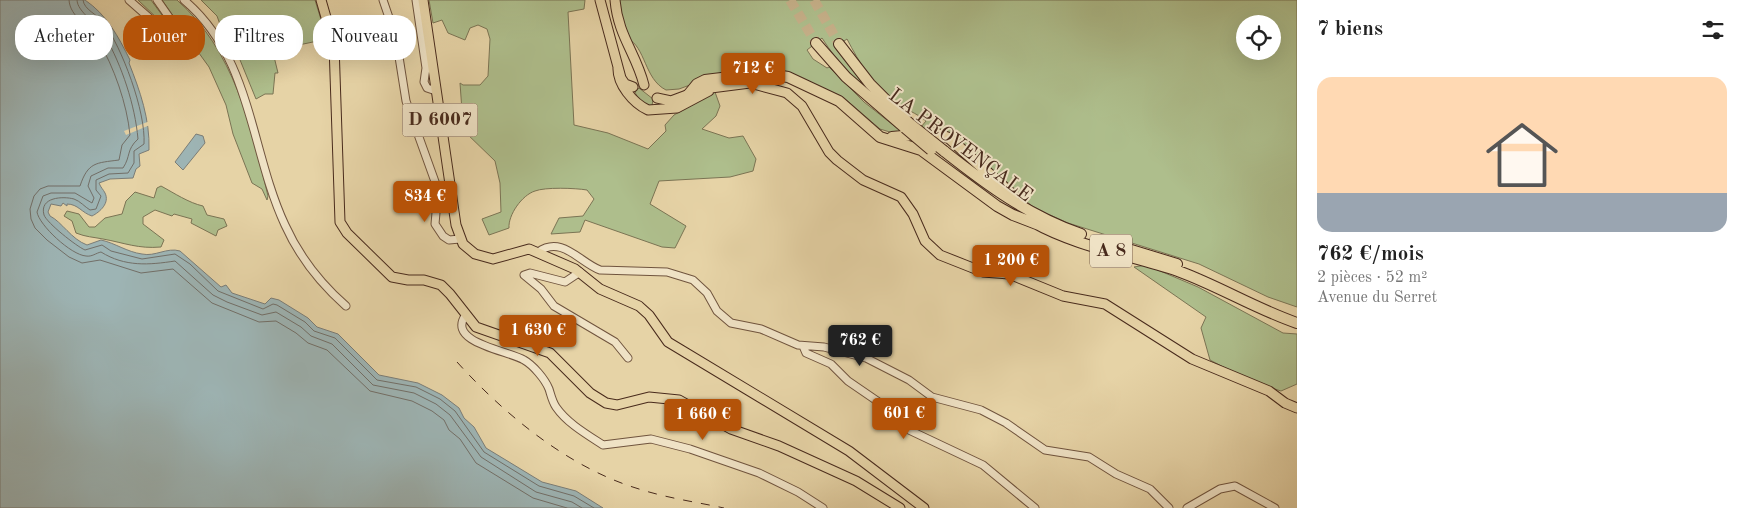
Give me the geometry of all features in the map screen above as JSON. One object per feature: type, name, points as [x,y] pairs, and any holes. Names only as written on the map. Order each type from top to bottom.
[{"type":"highway","name":"LA PROVENÇALE","points":[[816,43],[846,77],[1002,204],[1039,225],[1064,236],[1180,272],[1261,309],[1297,323]]},
{"type":"highway","name":"LA PROVENÇALE","points":[[839,44],[870,84],[907,126]]},
{"type":"highway","points":[[692,93],[699,82],[713,78],[763,73],[788,77],[839,101],[885,139],[921,150],[997,206],[1012,215],[1039,225]]},
{"type":"highway","points":[[868,126],[891,136],[934,133],[948,138],[1018,199],[1056,225]]},
{"type":"highway","name":"LA PROVENÇALE","points":[[941,154],[1011,202],[1056,225],[1181,266],[1297,315]]},
{"type":"main road","points":[[321,0],[334,45],[339,214],[343,227],[392,277],[424,280],[441,286],[450,294],[465,316],[480,329],[550,353],[590,393],[606,403],[617,405],[649,397],[687,403],[730,429],[779,446],[856,481],[900,508]]},
{"type":"main road","name":"D 6007","points":[[423,0],[456,225],[460,239]]},
{"type":"main road","points":[[600,0],[618,67],[620,82],[657,98],[671,101],[692,93],[723,86],[755,83],[791,95],[802,106],[829,152],[837,160],[863,180],[901,196],[913,214],[925,241],[940,255],[983,272],[1009,274],[1063,296],[1105,304],[1192,359],[1269,391],[1285,403],[1297,408]]},
{"type":"main road","points":[[616,0],[620,30],[636,64],[638,77],[636,88],[644,108],[674,109],[723,86]]},
{"type":"main road","points":[[683,106],[692,93]]},
{"type":"main road","points":[[654,109],[658,104],[657,98]]},
{"type":"main road","points":[[460,239],[467,248],[483,257],[492,259],[521,251],[541,254],[580,272],[600,289],[644,310],[668,342],[833,440],[884,476],[924,508]]},
{"type":"street","points":[[129,0],[162,29],[180,53],[187,55],[190,52],[190,48],[157,0]]},
{"type":"street","points":[[184,0],[214,32],[239,81],[271,187],[285,225],[300,252],[321,281],[346,306]]},
{"type":"street","points":[[383,0],[396,38],[406,101],[438,190],[436,224],[443,236],[449,240],[460,239]]},
{"type":"street","points":[[416,0],[426,68],[424,82],[427,88],[436,91]]},
{"type":"street","points":[[541,254],[558,246],[567,248],[592,267],[600,270],[667,272],[694,280],[707,293],[717,311],[731,323],[761,329],[803,346],[824,347],[866,358],[909,380],[932,397],[981,410],[997,418],[1045,450],[1089,457],[1116,474],[1150,489],[1169,508]]},
{"type":"street","points":[[580,272],[565,282],[530,273],[524,275],[541,289],[554,306],[615,342],[628,358]]},
{"type":"street","points":[[465,316],[462,324],[466,335],[477,342],[524,359],[545,384],[554,405],[563,417],[603,445],[651,439],[661,441],[746,468],[798,492],[823,508]]},
{"type":"street","points":[[803,346],[806,353],[832,364],[848,382],[883,405],[909,430],[983,465],[1036,508]]},
{"type":"street","points":[[1187,508],[1220,489],[1235,486],[1275,508]]},
{"type":"green space","points":[[138,0],[151,0],[162,15],[154,15]]},
{"type":"green space","points":[[162,0],[177,0],[192,15],[172,15]]},
{"type":"green space","points":[[201,0],[315,0],[320,15],[313,15],[313,42],[303,44],[303,15],[216,15]]},
{"type":"green space","points":[[429,0],[585,0],[584,9],[568,12],[574,125],[608,133],[648,149],[666,131],[665,125],[674,115],[715,92],[720,106],[716,116],[702,129],[729,138],[743,136],[756,159],[753,171],[730,177],[659,181],[650,204],[686,226],[675,248],[662,247],[585,220],[580,232],[551,234],[559,218],[583,216],[594,199],[587,190],[575,189],[546,189],[530,193],[513,212],[509,228],[489,235],[482,219],[501,212],[500,183],[495,161],[464,131],[459,116],[462,111],[460,83],[463,85],[480,85],[488,76],[490,39],[487,29],[478,25],[470,28],[465,40],[448,33],[442,20],[433,23]]},
{"type":"green space","points":[[614,0],[1297,0],[1297,307],[1268,297],[1199,264],[1068,223],[1032,206],[955,136],[929,131],[921,127],[926,121],[896,103],[881,90],[862,65],[847,39],[835,47],[884,104],[850,74],[822,38],[807,50],[813,59],[827,68],[829,67],[864,102],[902,132],[893,133],[880,129],[843,97],[791,75],[690,85],[679,89],[666,90],[653,78],[633,42],[627,38]]},
{"type":"green space","points":[[205,31],[215,46],[215,60],[223,60],[238,90],[255,143],[268,196],[267,200],[262,189],[252,183],[233,134],[226,105],[204,60]]},
{"type":"green space","points":[[240,60],[275,60],[278,73],[275,73],[273,94],[265,94],[256,99]]},
{"type":"green space","points":[[639,88],[653,99],[652,106],[639,99],[635,91]]},
{"type":"green space","points":[[161,186],[203,206],[207,215],[224,219],[227,226],[218,230],[216,236],[191,223],[192,219],[174,214],[172,216],[155,210],[143,217],[143,224],[164,240],[161,247],[145,247],[76,233],[72,221],[64,216],[67,211],[79,214],[89,227],[95,227],[105,218],[122,214],[126,201],[135,192],[154,198],[157,188]]},
{"type":"green space","points":[[1146,265],[1198,287],[1283,333],[1297,334],[1297,384],[1281,391],[1250,381],[1210,360],[1201,328],[1206,317],[1134,267]]},
{"type":"water","points":[[0,0],[85,0],[103,15],[15,15],[15,60],[113,60],[113,30],[123,47],[123,60],[130,60],[129,63],[146,116],[149,150],[139,154],[140,166],[136,169],[133,178],[110,179],[99,183],[105,193],[106,200],[101,210],[92,216],[71,204],[67,204],[67,206],[63,203],[61,206],[51,204],[48,212],[50,216],[76,239],[87,245],[101,240],[147,255],[170,250],[180,251],[221,287],[226,285],[232,293],[265,304],[271,298],[279,300],[308,318],[317,327],[338,334],[379,375],[418,383],[442,395],[459,408],[464,418],[474,427],[486,448],[542,482],[576,491],[603,508],[0,508]]},
{"type":"water","points":[[196,134],[203,136],[205,143],[183,170],[175,162]]},
{"type":"pier","points":[[150,121],[150,125],[126,135],[124,131]]},
{"type":"tunnel","points":[[790,0],[816,43]]},
{"type":"tunnel","points":[[814,0],[839,44]]},
{"type":"railway","points":[[457,362],[517,420],[563,454],[588,468],[613,480],[639,489],[724,508]]}]
